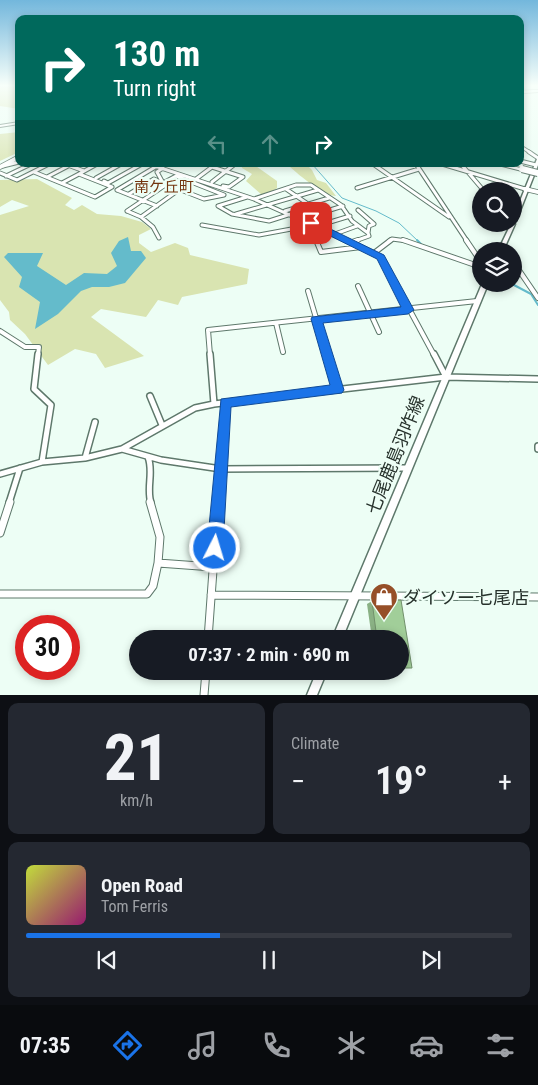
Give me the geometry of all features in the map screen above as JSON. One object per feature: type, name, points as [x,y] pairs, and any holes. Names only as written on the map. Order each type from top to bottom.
[{"type":"highway","points":[[0,126],[15,124]]},
{"type":"highway","points":[[512,167],[538,173]]},
{"type":"main road","points":[[522,197],[537,161]]},
{"type":"main road","name":"七尾鹿島羽咋線","points":[[341,630],[357,596],[481,292]]},
{"type":"main road","points":[[312,695],[318,680]]},
{"type":"street","points":[[524,150],[537,161]]},
{"type":"street","points":[[1,167],[15,159]]},
{"type":"street","points":[[524,161],[537,161]]},
{"type":"street","points":[[1,167],[15,163]]},
{"type":"street","points":[[6,176],[25,167]]},
{"type":"street","points":[[0,173],[17,180],[43,167]]},
{"type":"street","points":[[47,177],[66,167]]},
{"type":"street","points":[[75,167],[84,171]]},
{"type":"street","points":[[62,183],[91,167]]},
{"type":"street","points":[[116,167],[96,178],[108,183],[137,167]]},
{"type":"street","points":[[155,167],[117,190],[157,206]]},
{"type":"street","points":[[160,167],[229,188],[243,176],[212,167],[197,178]]},
{"type":"street","points":[[212,182],[232,167]]},
{"type":"street","points":[[377,167],[452,219]]},
{"type":"street","points":[[453,167],[538,192]]},
{"type":"street","points":[[464,167],[476,182]]},
{"type":"street","points":[[164,168],[157,172],[165,183]]},
{"type":"street","points":[[356,188],[419,169],[472,249]]},
{"type":"street","points":[[34,172],[95,197],[112,187],[79,174]]},
{"type":"street","points":[[129,194],[159,176]]},
{"type":"street","points":[[154,179],[165,183],[180,190],[204,199],[224,195],[176,176],[165,183],[127,211],[141,216],[154,227],[159,238]]},
{"type":"street","points":[[197,178],[291,214],[381,257],[408,310],[446,377]]},
{"type":"street","points":[[254,199],[307,184],[343,206],[352,221],[368,233]]},
{"type":"street","points":[[286,189],[308,204]]},
{"type":"street","points":[[141,216],[180,190]]},
{"type":"street","points":[[233,215],[318,190]]},
{"type":"street","points":[[247,198],[218,206],[233,215],[269,221],[291,214]]},
{"type":"street","points":[[284,212],[329,198]]},
{"type":"street","points":[[301,219],[343,206]]},
{"type":"street","points":[[352,242],[369,236],[369,226],[374,224],[358,210]]},
{"type":"street","points":[[202,225],[259,235],[316,226],[350,216]]},
{"type":"street","points":[[334,234],[357,226]]},
{"type":"street","points":[[315,236],[321,252],[362,247]]},
{"type":"street","points":[[374,252],[392,239],[418,243],[472,264]]},
{"type":"street","points":[[522,275],[538,298]]},
{"type":"street","points":[[358,286],[379,332]]},
{"type":"street","points":[[308,291],[338,390]]},
{"type":"street","points":[[214,404],[208,330],[408,310],[477,301]]},
{"type":"street","points":[[276,323],[283,352]]},
{"type":"street","points":[[0,331],[25,347],[39,347],[34,389],[51,405],[42,462]]},
{"type":"street","points":[[0,474],[42,462],[85,458],[122,449],[195,408],[225,402],[446,377],[538,379]]},
{"type":"street","points":[[150,396],[162,425]]},
{"type":"street","points":[[209,630],[225,402]]},
{"type":"street","points":[[85,458],[94,422]]},
{"type":"street","points":[[122,449],[148,456],[221,469],[408,468]]},
{"type":"street","points":[[0,594],[147,594],[153,586],[158,563],[160,537],[148,494],[151,465],[148,456]]},
{"type":"street","points":[[0,533],[20,468]]},
{"type":"street","points":[[158,563],[213,567]]},
{"type":"street","points":[[211,595],[538,597]]},
{"type":"street","points":[[204,695],[205,680]]},
{"type":"green space","points":[[15,132],[15,154],[0,161],[0,134]]},
{"type":"green space","points":[[257,167],[277,181],[277,188],[269,194],[262,195],[246,181],[252,174],[242,168]]},
{"type":"green space","points":[[290,167],[309,167],[317,180],[326,183],[336,196],[325,192],[303,178]]},
{"type":"green space","points":[[37,179],[72,198],[65,205],[74,210],[82,205],[97,214],[121,216],[142,222],[151,229],[139,235],[139,243],[151,252],[175,243],[188,248],[190,255],[249,269],[247,284],[182,297],[178,305],[158,300],[146,317],[101,309],[91,317],[144,356],[105,368],[96,354],[75,349],[48,365],[25,334],[10,320],[9,312],[0,300],[0,215],[29,206],[12,200],[0,207],[0,180]]},
{"type":"water","points":[[128,237],[131,251],[141,251],[146,258],[125,283],[109,287],[92,287],[81,291],[58,314],[35,329],[40,302],[19,287],[22,277],[4,257],[8,253],[43,253],[37,266],[66,285],[84,273],[107,274],[117,266],[111,253],[119,241]]},
{"type":"building","points":[[401,600],[406,630],[376,630],[372,601]]},
{"type":"building","points":[[409,649],[412,668],[409,668]]},
{"type":"waterway","points":[[315,167],[342,198],[376,211],[399,223],[418,241]]},
{"type":"waterway","points":[[418,241],[422,245]]},
{"type":"waterway","points":[[522,289],[531,294],[538,305]]},
{"type":"place","name":"ダイソー七尾店","points":[[384,621]]},
{"type":"district","name":"南ケ丘町","points":[[164,187]]},
{"type":"route","points":[[215,548],[225,402],[338,390],[316,319],[408,310],[381,257],[311,223]]}]
